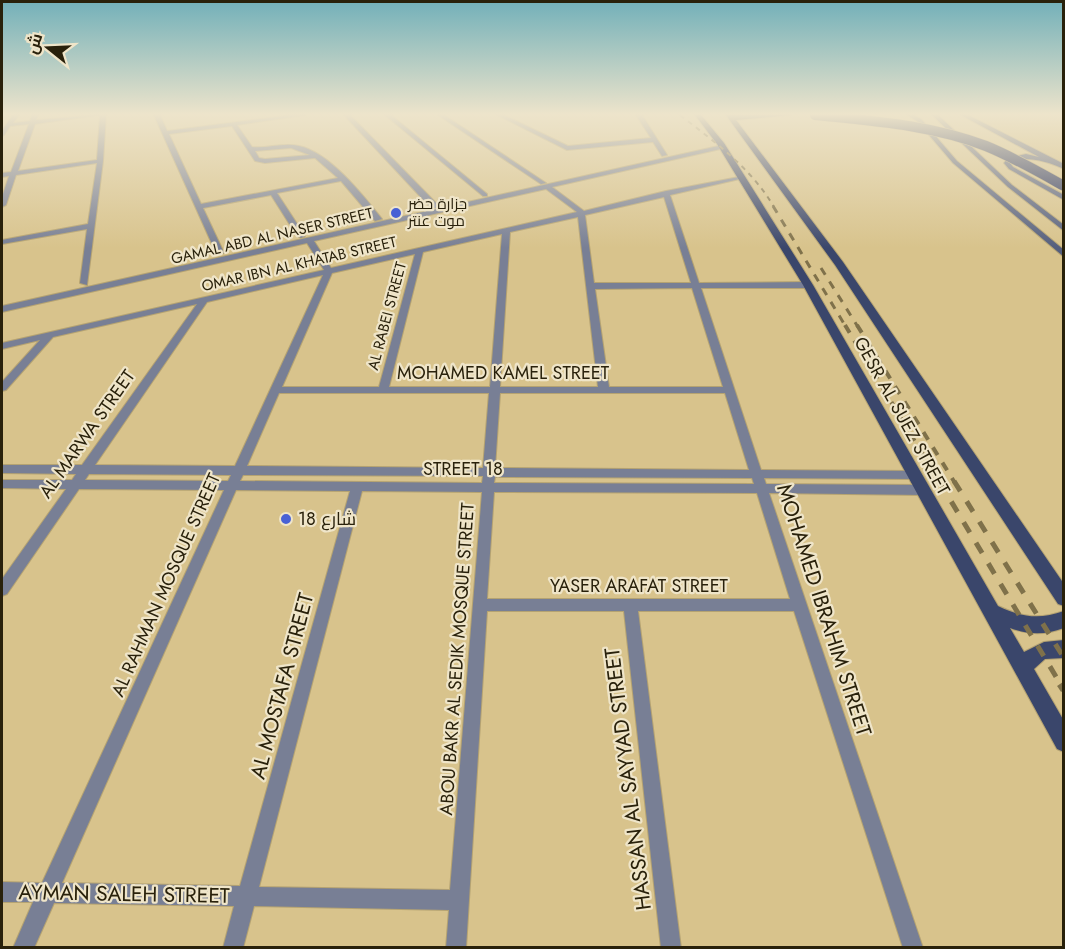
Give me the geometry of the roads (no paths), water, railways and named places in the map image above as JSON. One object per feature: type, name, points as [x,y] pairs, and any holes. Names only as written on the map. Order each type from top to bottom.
[{"type":"highway","points":[[1014,159],[1064,186]]},
{"type":"highway","points":[[1027,159],[1064,178]]},
{"type":"main road","name":"GESR AL SUEZ STREET","points":[[731,159],[808,285],[1064,742]]},
{"type":"main road","name":"GESR AL SUEZ STREET","points":[[761,159],[838,264],[1064,599]]},
{"type":"main road","points":[[953,159],[1064,255]]},
{"type":"main road","points":[[982,159],[1010,186],[1064,229]]},
{"type":"main road","points":[[1010,159],[1006,163],[1011,168],[1064,198]]},
{"type":"main road","points":[[1043,159],[1052,161]]},
{"type":"main road","points":[[1049,159],[1064,167]]},
{"type":"main road","points":[[988,610],[1009,620],[1030,626],[1049,626],[1064,619]]},
{"type":"main road","points":[[1022,670],[1029,657],[1043,650],[1064,649]]},
{"type":"street","points":[[2,206],[18,159]]},
{"type":"street","points":[[178,159],[201,206],[220,253]]},
{"type":"street","points":[[258,159],[282,159]]},
{"type":"street","points":[[318,159],[342,179],[378,219]]},
{"type":"street","points":[[389,159],[434,206]]},
{"type":"street","points":[[442,159],[485,195]]},
{"type":"street","points":[[507,159],[581,212],[604,390]]},
{"type":"street","name":"GAMAL ABD AL NASER STREET","points":[[2,301],[220,253],[306,238],[434,206],[546,185],[651,159]]},
{"type":"street","name":"GAMAL ABD AL NASER STREET","points":[[2,309],[659,159]]},
{"type":"street","points":[[2,175],[100,161],[84,283]]},
{"type":"street","name":"OMAR IBN AL KHATAB STREET","points":[[2,345],[742,177]]},
{"type":"street","points":[[201,206],[342,179]]},
{"type":"street","points":[[273,192],[329,271]]},
{"type":"street","name":"MOHAMED IBRAHIM STREET","points":[[666,193],[913,948]]},
{"type":"street","points":[[2,242],[92,226]]},
{"type":"street","name":"ABOU BAKR AL SEDIK MOSQUE STREET","points":[[456,948],[493,390],[506,230]]},
{"type":"street","name":"AL RABEI STREET","points":[[383,390],[420,250]]},
{"type":"street","name":"AL RAHMAN MOSQUE STREET","points":[[23,948],[329,271]]},
{"type":"street","points":[[592,286],[808,285]]},
{"type":"street","name":"AL MARWA STREET","points":[[2,590],[73,484],[204,300]]},
{"type":"street","points":[[2,388],[50,335]]},
{"type":"street","name":"MOHAMED KAMEL STREET","points":[[276,390],[729,390]]},
{"type":"street","name":"STREET 18","points":[[2,469],[488,470],[916,475]]},
{"type":"street","name":"STREET 18","points":[[2,484],[924,490]]},
{"type":"street","name":"AL MOSTAFA STREET","points":[[247,896],[357,486]]},
{"type":"street","name":"YASER ARAFAT STREET","points":[[480,605],[799,605]]},
{"type":"street","name":"HASSAN AL SAYYAD STREET","points":[[630,605],[671,948]]},
{"type":"street","name":"AYMAN SALEH STREET","points":[[2,892],[459,900]]},
{"type":"street","name":"AYMAN SALEH STREET","points":[[233,948],[247,896]]},
{"type":"railway","points":[[734,159],[755,180],[774,207]]},
{"type":"railway","points":[[773,206],[846,327]]},
{"type":"railway","points":[[821,268],[858,327]]},
{"type":"railway","points":[[845,325],[940,483]]},
{"type":"railway","points":[[857,325],[955,483]]},
{"type":"railway","points":[[939,481],[1061,685]]},
{"type":"railway","points":[[954,481],[1064,658]]},
{"type":"railway","points":[[1060,684],[1064,690]]},
{"type":"place","name":"جزارة حضر موت عنتر","points":[[396,213]]},
{"type":"place","name":"شارع 18","points":[[286,519]]}]
